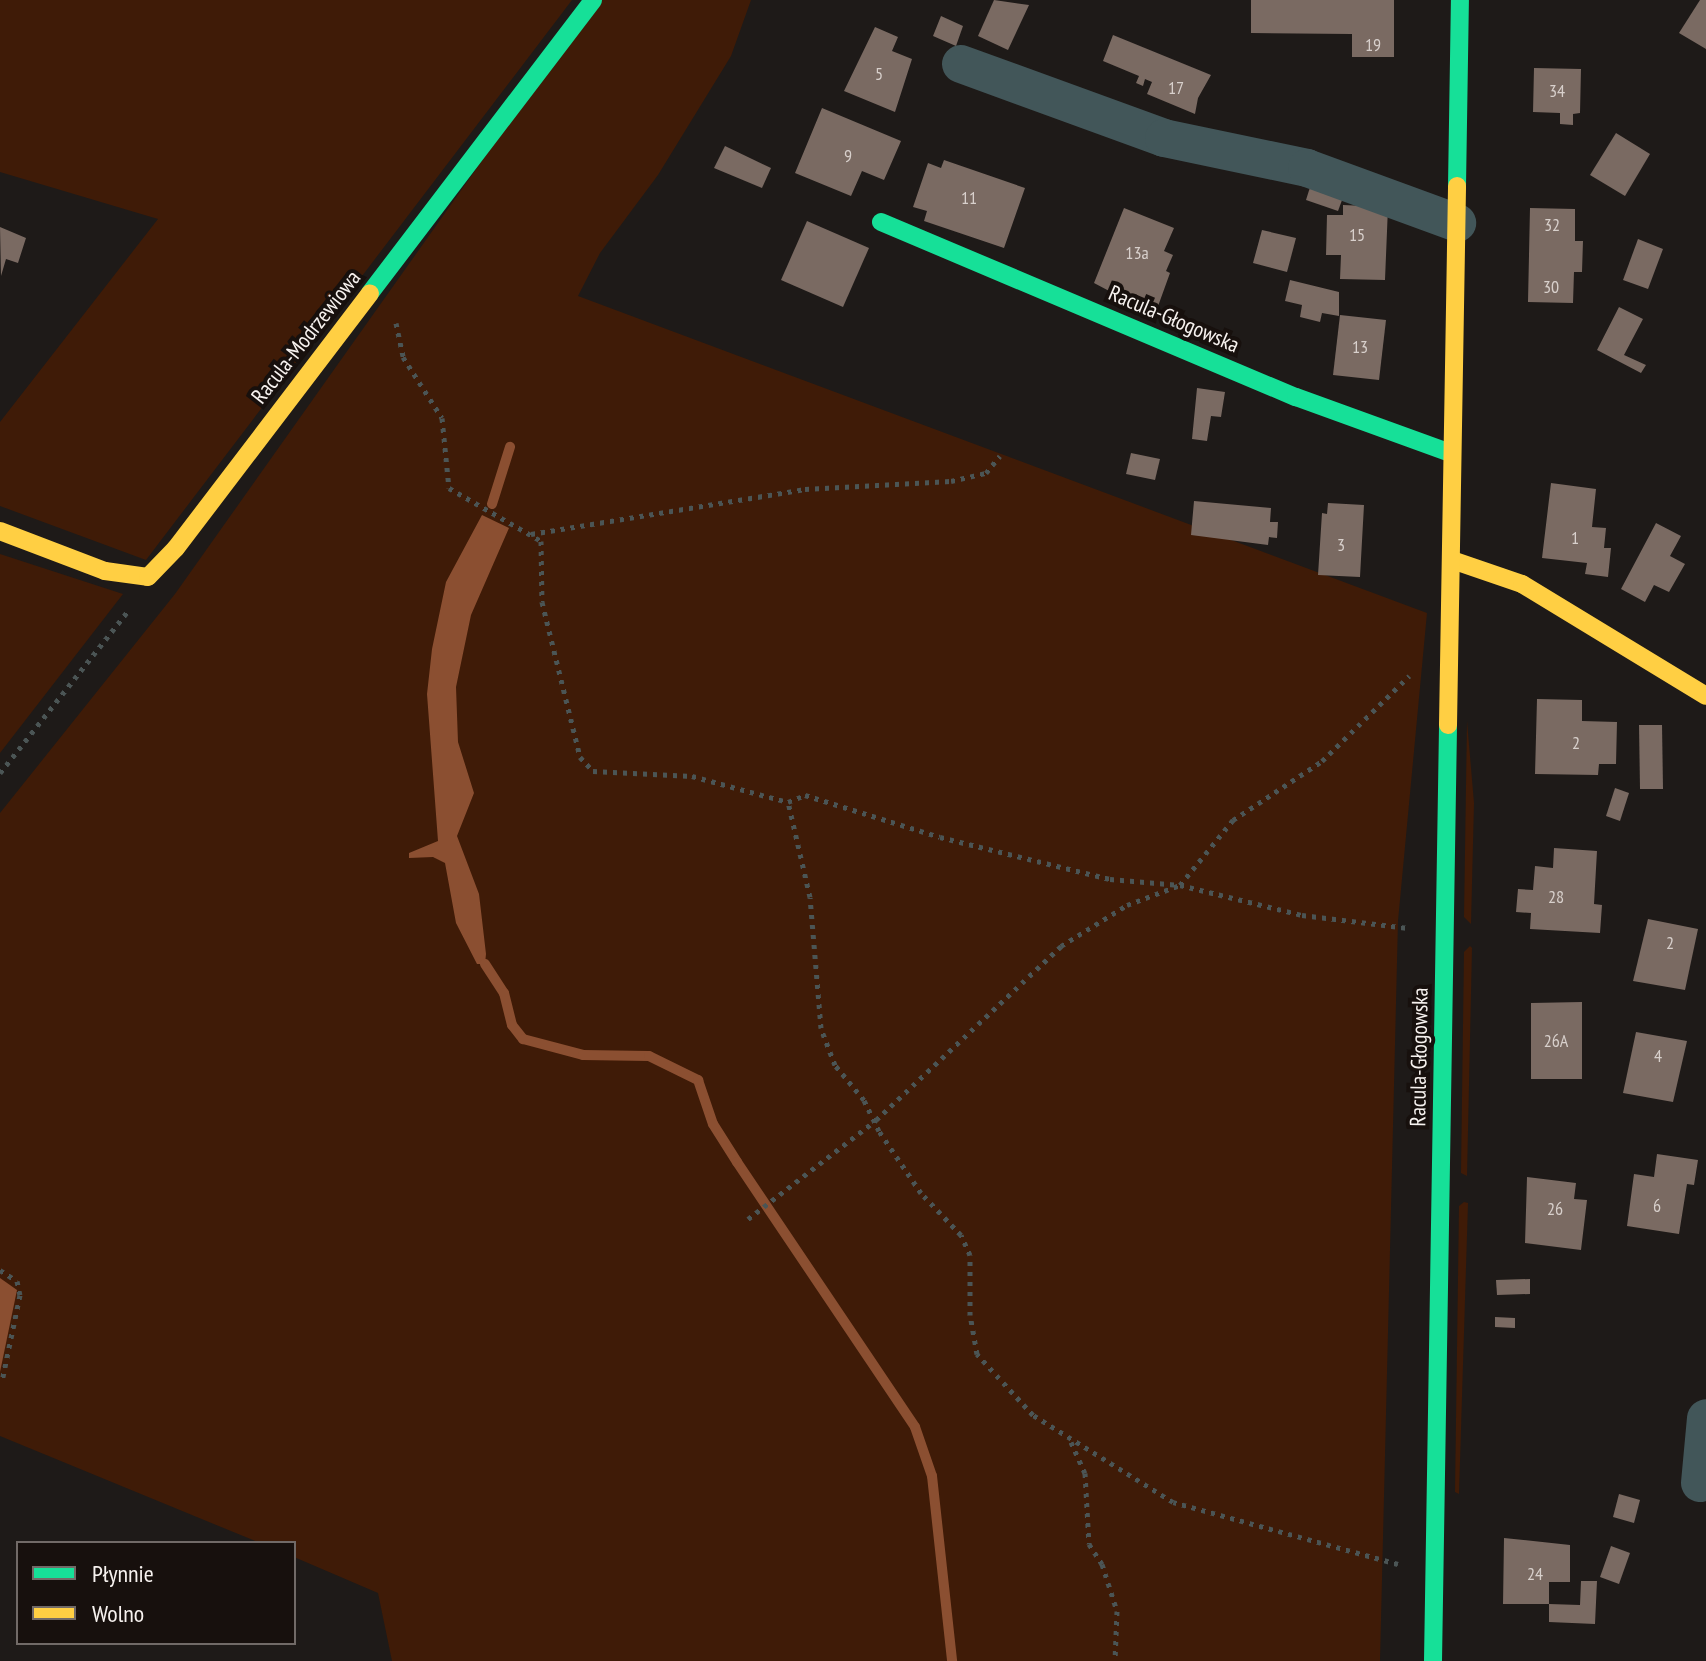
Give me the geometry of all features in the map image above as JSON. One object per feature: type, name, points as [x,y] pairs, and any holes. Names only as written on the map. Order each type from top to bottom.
[{"type":"street","name":"Racula-Modrzewiowa","points":[[148,577],[176,548],[593,0]]},
{"type":"street","name":"Racula-Głogowska","points":[[1433,1661],[1460,0]]},
{"type":"street","points":[[961,64],[1174,141],[1307,168],[1457,223]]},
{"type":"street","name":"Racula-Głogowska","points":[[881,222],[1296,397],[1451,453]]},
{"type":"street","points":[[0,531],[105,571],[148,577]]},
{"type":"street","points":[[1452,560],[1522,584],[1706,696]]},
{"type":"street","points":[[1700,1483],[1706,1418]]},
{"type":"path","points":[[386,272],[403,357],[442,418],[449,488],[541,541],[542,602],[580,757],[593,771],[692,776],[788,802],[805,795],[940,837],[1110,879],[1180,885],[1302,915],[1446,933]]},
{"type":"path","points":[[530,534],[805,489],[951,481],[986,473],[1000,456]]},
{"type":"path","points":[[0,773],[139,597],[148,577]]},
{"type":"path","points":[[748,1219],[876,1120],[1061,946],[1127,905],[1180,885],[1233,820],[1322,761],[1408,676],[1450,658]]},
{"type":"path","points":[[788,802],[810,897],[821,1028],[835,1065],[876,1120],[921,1193],[961,1235],[970,1255],[970,1315],[977,1354],[1033,1415],[1173,1502],[1434,1574]]},
{"type":"path","points":[[0,1270],[17,1281],[20,1295],[2,1381]]},
{"type":"path","points":[[1071,1441],[1087,1486],[1084,1522],[1089,1544],[1102,1564],[1117,1611],[1115,1661]]},
{"type":"shaded area","points":[[0,0],[572,0],[146,560],[0,506],[0,422],[158,219],[0,172]]},
{"type":"shaded area","points":[[596,0],[751,0],[731,56],[658,175],[600,253],[578,296],[1427,613],[1398,921],[1380,1661],[392,1661],[378,1593],[296,1558],[296,1541],[255,1541],[0,1436],[0,813],[175,594]]},
{"type":"shaded area","points":[[482,515],[509,528],[471,615],[456,687],[458,742],[474,793],[457,836],[479,894],[486,954],[485,964],[477,964],[456,923],[445,863],[433,857],[409,858],[409,853],[438,841],[427,694],[432,649],[446,582]]},
{"type":"shaded area","points":[[0,554],[123,594],[0,753]]},
{"type":"shaded area","points":[[1467,721],[1474,803],[1471,924],[1464,917]]},
{"type":"shaded area","points":[[1470,946],[1467,1176],[1461,1173],[1464,952]]},
{"type":"shaded area","points":[[1468,1203],[1459,1494],[1455,1492],[1459,1206]]},
{"type":"shaded area","points":[[0,1278],[17,1290],[0,1372]]},
{"type":"building","points":[[994,0],[1029,5],[1008,50],[978,36]]},
{"type":"building","points":[[1251,0],[1394,0],[1394,57],[1352,57],[1352,34],[1251,33]]},
{"type":"building","points":[[1700,0],[1706,0],[1706,49],[1679,33]]},
{"type":"building","points":[[941,16],[963,26],[956,46],[933,36]]},
{"type":"building","points":[[875,27],[898,37],[892,51],[912,59],[895,112],[844,91]]},
{"type":"building","points":[[1113,35],[1211,75],[1198,98],[1195,114],[1147,94],[1152,82],[1145,79],[1143,86],[1136,83],[1139,76],[1103,61]]},
{"type":"building","points":[[1534,68],[1581,69],[1580,113],[1573,114],[1573,125],[1560,124],[1560,113],[1533,112]]},
{"type":"building","points":[[822,108],[901,141],[884,180],[862,171],[851,196],[795,173]]},
{"type":"building","points":[[1616,133],[1650,154],[1625,196],[1590,175]]},
{"type":"building","points":[[725,146],[771,168],[762,188],[714,168]]},
{"type":"building","points":[[944,160],[1025,188],[1004,248],[924,221],[927,211],[913,207],[928,163],[941,168]]},
{"type":"building","points":[[1312,181],[1345,192],[1338,211],[1306,200]]},
{"type":"building","points":[[1343,205],[1388,207],[1385,280],[1340,279],[1341,255],[1326,255],[1327,215],[1343,215]]},
{"type":"building","points":[[1124,208],[1174,228],[1164,251],[1173,255],[1166,271],[1170,273],[1157,309],[1149,312],[1094,283]]},
{"type":"building","points":[[1530,208],[1575,209],[1575,241],[1583,241],[1582,272],[1574,272],[1573,303],[1528,302]]},
{"type":"building","points":[[807,221],[869,248],[843,307],[781,280]]},
{"type":"building","points":[[0,227],[26,238],[18,263],[6,259],[1,276]]},
{"type":"building","points":[[1262,230],[1296,238],[1287,272],[1253,263]]},
{"type":"building","points":[[1638,239],[1663,249],[1648,289],[1623,280]]},
{"type":"building","points":[[1290,280],[1339,292],[1339,316],[1322,313],[1320,322],[1300,317],[1302,305],[1285,301]]},
{"type":"building","points":[[1619,307],[1643,319],[1624,355],[1646,365],[1641,373],[1597,350]]},
{"type":"building","points":[[1340,315],[1386,320],[1379,380],[1333,375]]},
{"type":"building","points":[[1197,388],[1225,392],[1221,417],[1211,416],[1207,441],[1192,439]]},
{"type":"building","points":[[1131,453],[1160,459],[1155,480],[1126,474]]},
{"type":"building","points":[[1551,483],[1596,489],[1592,527],[1606,528],[1604,548],[1611,548],[1608,577],[1585,574],[1587,563],[1542,558]]},
{"type":"building","points":[[1194,501],[1271,508],[1270,522],[1278,522],[1277,538],[1269,537],[1268,545],[1191,535]]},
{"type":"building","points":[[1328,503],[1364,505],[1360,577],[1318,575],[1322,513],[1327,514]]},
{"type":"building","points":[[1656,523],[1681,536],[1670,556],[1685,564],[1669,592],[1654,585],[1645,602],[1621,589]]},
{"type":"building","points":[[1537,699],[1582,700],[1582,721],[1617,722],[1616,764],[1599,764],[1598,775],[1535,774]]},
{"type":"building","points":[[1639,725],[1662,725],[1663,789],[1640,789]]},
{"type":"building","points":[[1615,788],[1629,793],[1620,821],[1606,816]]},
{"type":"building","points":[[1554,848],[1597,851],[1594,904],[1602,905],[1600,933],[1530,929],[1531,913],[1516,912],[1518,889],[1533,890],[1535,866],[1553,868]]},
{"type":"building","points":[[1648,919],[1698,929],[1685,990],[1633,981]]},
{"type":"building","points":[[1582,1002],[1582,1079],[1531,1079],[1531,1003]]},
{"type":"building","points":[[1636,1032],[1687,1041],[1673,1102],[1623,1093]]},
{"type":"building","points":[[1657,1154],[1698,1160],[1694,1185],[1687,1184],[1679,1234],[1627,1226],[1634,1174],[1654,1177]]},
{"type":"building","points":[[1527,1177],[1576,1183],[1574,1199],[1587,1200],[1581,1250],[1525,1243]]},
{"type":"building","points":[[1530,1279],[1530,1294],[1497,1295],[1496,1280]]},
{"type":"building","points":[[1495,1317],[1515,1318],[1515,1328],[1495,1327]]},
{"type":"building","points":[[1619,1494],[1640,1500],[1634,1523],[1613,1517]]},
{"type":"building","points":[[1504,1538],[1570,1545],[1570,1582],[1549,1582],[1549,1604],[1503,1604]]},
{"type":"building","points":[[1611,1546],[1630,1553],[1619,1584],[1600,1577]]},
{"type":"building","points":[[1581,1581],[1597,1581],[1595,1624],[1549,1622],[1549,1604],[1580,1605]]},
{"type":"waterway","points":[[492,504],[510,447]]},
{"type":"waterway","points":[[485,964],[504,993],[512,1025],[523,1039],[583,1055],[649,1056],[698,1080],[713,1124],[915,1427],[932,1476],[952,1661]]},
{"type":"traffic: fast","points":[[370,293],[593,0]]},
{"type":"traffic: fast","points":[[1457,186],[1460,0]]},
{"type":"traffic: fast","points":[[881,222],[1296,397],[1451,453]]},
{"type":"traffic: fast","points":[[1433,1661],[1448,725]]},
{"type":"traffic: slow","points":[[1448,725],[1457,186]]},
{"type":"traffic: slow","points":[[0,531],[105,571],[148,577],[176,548],[370,293]]},
{"type":"traffic: slow","points":[[1452,560],[1522,584],[1706,696]]}]
